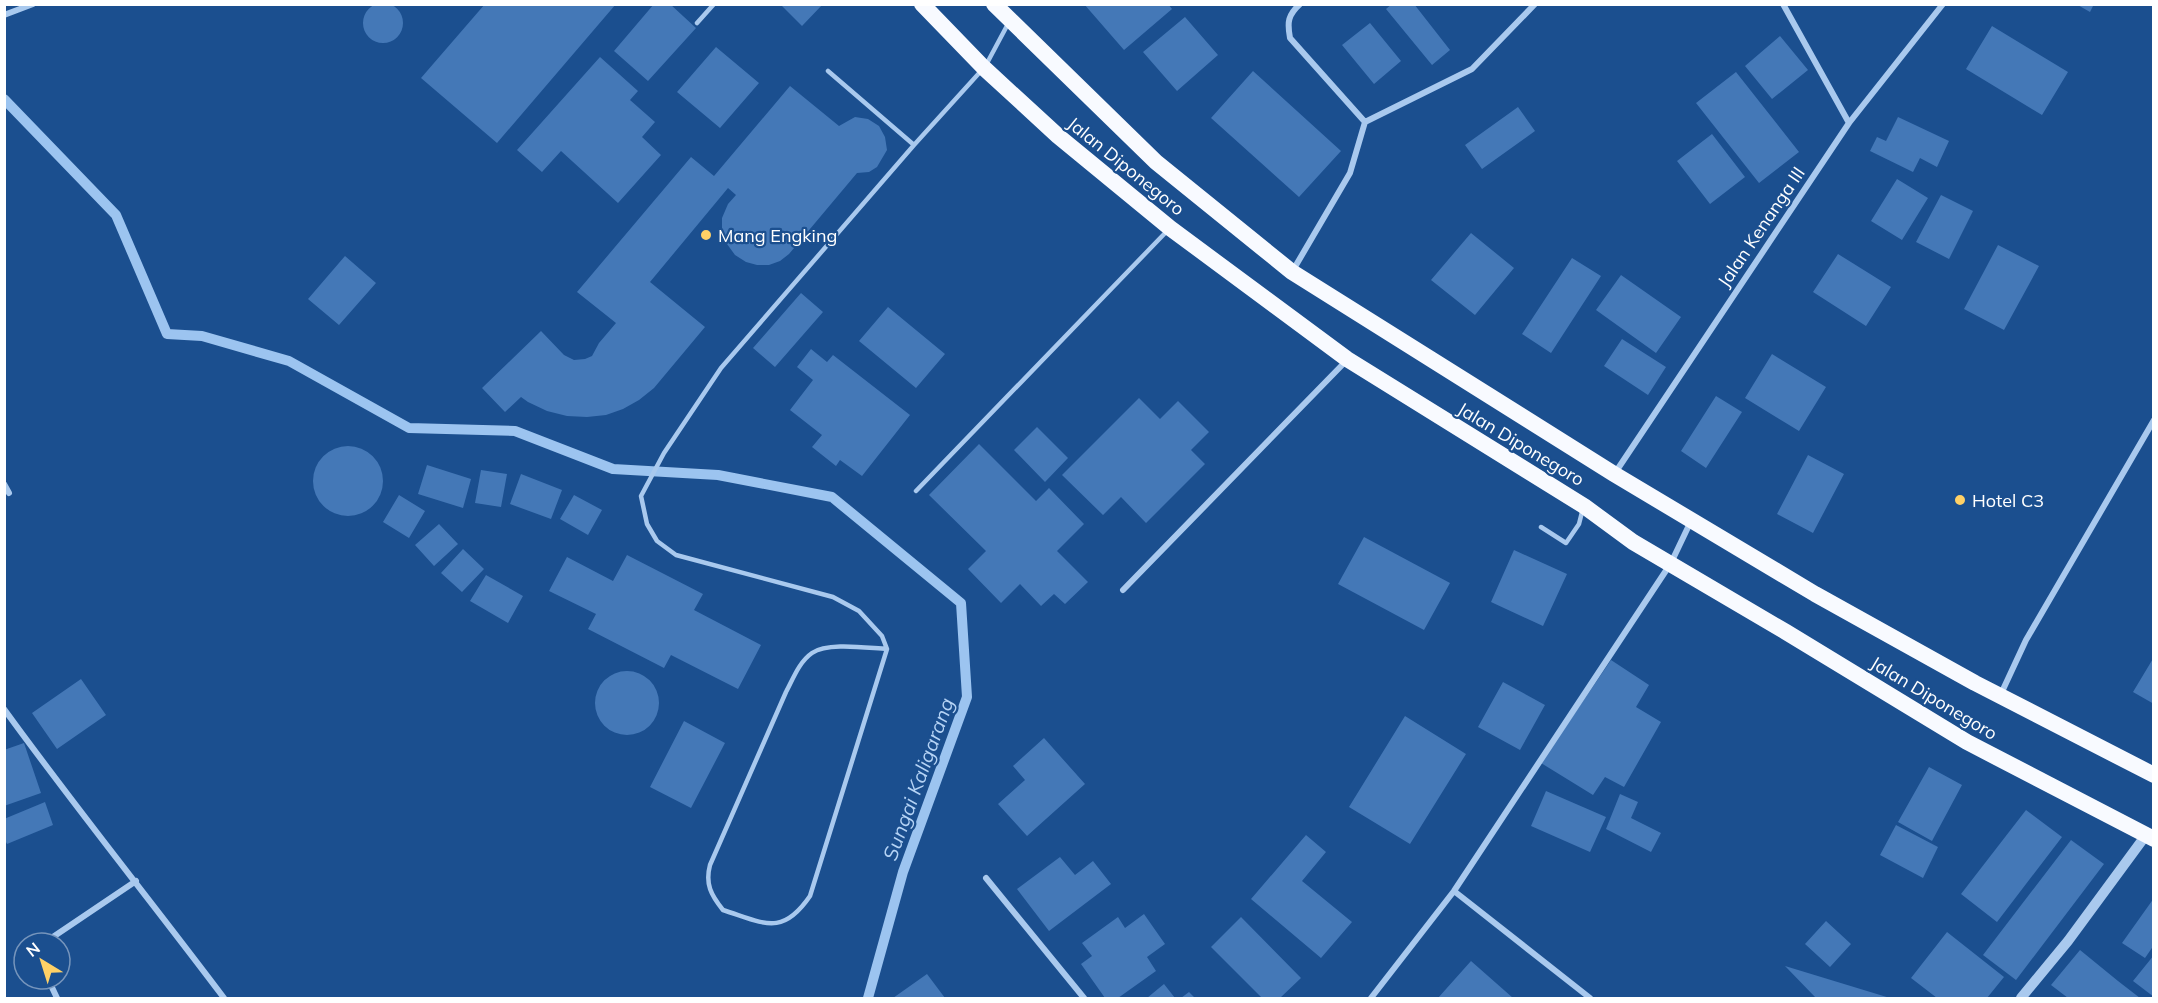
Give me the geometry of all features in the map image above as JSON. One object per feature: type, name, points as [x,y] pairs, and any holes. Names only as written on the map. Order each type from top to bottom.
[{"type":"highway","name":"Jalan Diponegoro","points":[[922,4],[984,68],[1058,136],[1170,228],[1347,359],[1584,506],[1633,542],[1967,742],[2150,837]]},
{"type":"highway","name":"Jalan Diponegoro","points":[[994,4],[1156,162],[1292,272],[1614,474],[1815,594],[2000,696],[2154,775]]},
{"type":"street","points":[[4,15],[33,4]]},
{"type":"street","points":[[1300,4],[1292,11],[1288,20],[1290,38],[1365,122]]},
{"type":"street","points":[[1292,272],[1350,173],[1365,122],[1472,69],[1535,4]]},
{"type":"street","points":[[1783,4],[1849,123]]},
{"type":"street","name":"Jalan Kenanga III","points":[[1614,474],[1849,123],[1943,4]]},
{"type":"street","points":[[1123,590],[1347,359]]},
{"type":"street","points":[[2000,696],[2026,640],[2154,420]]},
{"type":"street","points":[[4,484],[9,493]]},
{"type":"street","points":[[1371,999],[1454,891],[1671,563],[1692,520]]},
{"type":"street","points":[[4,709],[224,999]]},
{"type":"street","points":[[2021,999],[2150,837]]},
{"type":"street","points":[[986,878],[1084,999]]},
{"type":"street","points":[[62,931],[136,881]]},
{"type":"street","points":[[1454,891],[1590,999]]},
{"type":"lane","points":[[697,23],[714,4]]},
{"type":"lane","points":[[887,649],[835,647],[818,650],[798,669],[710,865],[707,877],[709,889],[723,910],[767,924],[780,923],[792,918],[810,896],[887,649],[882,636],[859,611],[833,597],[676,555],[657,541],[647,524],[641,496],[664,453],[721,368],[914,144],[984,68],[1011,20]]},
{"type":"lane","points":[[828,71],[914,144]]},
{"type":"lane","points":[[916,491],[1170,228]]},
{"type":"lane","points":[[1540,527],[1566,543],[1579,524],[1584,506]]},
{"type":"building","points":[[383,3],[397,9],[403,23],[397,37],[383,43],[369,37],[363,23],[369,9]]},
{"type":"building","points":[[485,4],[616,4],[497,143],[421,78]]},
{"type":"building","points":[[654,4],[670,4],[696,28],[648,81],[614,51]]},
{"type":"building","points":[[780,4],[823,4],[802,26]]},
{"type":"building","points":[[1084,4],[1168,4],[1172,9],[1124,50]]},
{"type":"building","points":[[1392,4],[1414,4],[1450,50],[1432,65],[1386,9]]},
{"type":"building","points":[[2076,4],[2094,4],[2090,12]]},
{"type":"building","points":[[1185,17],[1218,55],[1177,91],[1143,52]]},
{"type":"building","points":[[1370,23],[1401,61],[1374,84],[1342,45]]},
{"type":"building","points":[[1992,26],[2068,72],[2042,115],[1966,69]]},
{"type":"building","points":[[1780,36],[1808,70],[1772,99],[1745,66]]},
{"type":"building","points":[[716,47],[759,83],[720,128],[677,92]]},
{"type":"building","points":[[600,57],[638,91],[630,100],[655,122],[642,137],[661,155],[618,203],[561,151],[542,172],[517,150]]},
{"type":"building","points":[[1253,71],[1341,151],[1299,197],[1211,118]]},
{"type":"building","points":[[1736,72],[1799,152],[1759,183],[1696,103]]},
{"type":"building","points":[[790,86],[839,126],[855,117],[868,119],[879,126],[885,137],[887,150],[877,167],[869,172],[857,173],[789,254],[769,265],[746,262],[735,255],[727,244],[722,232],[722,218],[728,204],[736,195],[728,188],[650,282],[705,327],[654,388],[623,409],[606,415],[567,416],[547,411],[521,397],[505,412],[482,388],[541,331],[564,355],[574,360],[592,356],[599,343],[616,323],[577,292],[691,157],[714,176]]},
{"type":"building","points":[[1518,107],[1535,131],[1482,169],[1465,145]]},
{"type":"building","points":[[1898,117],[1949,141],[1937,167],[1920,158],[1913,172],[1870,151],[1877,137],[1886,141]]},
{"type":"building","points":[[1712,134],[1745,177],[1710,204],[1677,161]]},
{"type":"building","points":[[1897,179],[1928,198],[1902,240],[1871,221]]},
{"type":"building","points":[[1941,195],[1973,211],[1949,259],[1916,242]]},
{"type":"building","points":[[1471,233],[1514,268],[1475,315],[1431,280]]},
{"type":"building","points":[[1998,245],[2039,266],[2004,330],[1964,309]]},
{"type":"building","points":[[1838,254],[1891,287],[1866,326],[1813,292]]},
{"type":"building","points":[[345,256],[376,283],[339,325],[308,299]]},
{"type":"building","points":[[1572,258],[1601,276],[1551,353],[1522,334]]},
{"type":"building","points":[[1621,275],[1681,317],[1656,353],[1596,310]]},
{"type":"building","points":[[801,293],[823,312],[775,367],[753,348]]},
{"type":"building","points":[[888,307],[945,354],[916,388],[859,341]]},
{"type":"building","points":[[1622,339],[1666,367],[1648,395],[1604,366]]},
{"type":"building","points":[[811,349],[827,362],[833,355],[910,415],[862,476],[840,460],[836,466],[812,447],[822,435],[790,410],[813,380],[797,367]]},
{"type":"building","points":[[1772,354],[1826,387],[1799,431],[1745,398]]},
{"type":"building","points":[[1716,396],[1742,412],[1706,468],[1681,451]]},
{"type":"building","points":[[1139,398],[1160,419],[1178,401],[1209,432],[1191,450],[1205,464],[1146,523],[1121,497],[1103,515],[1062,475]]},
{"type":"building","points":[[1037,427],[1068,458],[1045,482],[1014,450]]},
{"type":"building","points":[[979,444],[1036,501],[1049,488],[1084,524],[1057,551],[1088,582],[1065,604],[1054,594],[1041,606],[1020,584],[1001,603],[968,569],[986,551],[929,495]]},
{"type":"building","points":[[348,446],[361,449],[373,456],[380,468],[383,481],[380,494],[373,506],[361,513],[348,516],[335,513],[323,506],[316,494],[313,481],[316,468],[323,456],[335,449]]},
{"type":"building","points":[[1808,455],[1844,474],[1813,533],[1777,514]]},
{"type":"building","points":[[427,465],[471,479],[463,508],[418,494]]},
{"type":"building","points":[[481,470],[507,474],[501,507],[475,503]]},
{"type":"building","points":[[521,474],[562,490],[551,519],[510,504]]},
{"type":"building","points":[[399,495],[425,511],[409,538],[383,522]]},
{"type":"building","points":[[574,495],[602,510],[588,535],[560,519]]},
{"type":"building","points":[[439,524],[458,544],[434,566],[415,545]]},
{"type":"building","points":[[1364,537],[1450,583],[1424,630],[1338,584]]},
{"type":"building","points":[[463,549],[484,569],[462,592],[441,573]]},
{"type":"building","points":[[1514,550],[1567,574],[1543,626],[1491,602]]},
{"type":"building","points":[[627,555],[703,594],[694,610],[761,645],[738,689],[671,655],[664,668],[588,629],[596,614],[549,591],[567,557],[613,581]]},
{"type":"building","points":[[486,575],[523,596],[508,623],[470,601]]},
{"type":"building","points":[[2154,657],[2154,704],[2133,692]]},
{"type":"building","points":[[1611,660],[1649,685],[1636,707],[1661,722],[1624,787],[1605,777],[1593,795],[1541,763]]},
{"type":"building","points":[[627,671],[650,680],[659,703],[650,726],[627,735],[604,726],[595,703],[604,680]]},
{"type":"building","points":[[81,679],[106,715],[57,749],[32,713]]},
{"type":"building","points":[[1503,682],[1545,705],[1520,750],[1478,727]]},
{"type":"building","points":[[1405,716],[1466,754],[1410,844],[1349,807]]},
{"type":"building","points":[[684,721],[725,743],[691,808],[650,787]]},
{"type":"building","points":[[1044,738],[1085,784],[1027,836],[998,804],[1025,780],[1013,766]]},
{"type":"building","points":[[24,743],[41,793],[4,806],[4,750]]},
{"type":"building","points":[[1929,767],[1962,785],[1932,841],[1898,822]]},
{"type":"building","points":[[1546,791],[1606,817],[1590,852],[1531,826]]},
{"type":"building","points":[[1620,794],[1638,802],[1631,818],[1661,833],[1651,852],[1606,829]]},
{"type":"building","points":[[45,802],[53,825],[7,844],[4,838],[4,819]]},
{"type":"building","points":[[2026,810],[2062,837],[1997,922],[1961,894]]},
{"type":"building","points":[[1896,825],[1938,847],[1923,878],[1880,855]]},
{"type":"building","points":[[1306,835],[1326,852],[1302,881],[1352,922],[1321,958],[1251,899]]},
{"type":"building","points":[[2071,840],[2104,864],[2016,980],[1983,955]]},
{"type":"building","points":[[1060,857],[1075,875],[1093,861],[1111,884],[1049,931],[1017,889]]},
{"type":"building","points":[[2154,898],[2154,945],[2145,958],[2122,943]]},
{"type":"building","points":[[1144,914],[1165,944],[1147,957],[1156,971],[1118,998],[1105,998],[1081,964],[1092,956],[1082,943],[1118,917],[1125,928]]},
{"type":"building","points":[[1241,917],[1301,978],[1280,998],[1262,998],[1211,947]]},
{"type":"building","points":[[1826,921],[1851,944],[1830,967],[1805,944]]},
{"type":"building","points":[[1947,932],[2004,977],[1987,998],[1937,998],[1911,978]]},
{"type":"building","points":[[2080,950],[2140,998],[2068,998],[2051,985]]},
{"type":"building","points":[[2154,955],[2154,997],[2133,981]]},
{"type":"building","points":[[1471,961],[1513,998],[1438,998]]},
{"type":"building","points":[[1785,966],[1890,998],[1816,998]]},
{"type":"building","points":[[927,974],[945,998],[893,998]]},
{"type":"building","points":[[1164,984],[1175,998],[1147,998]]},
{"type":"building","points":[[1189,992],[1195,998],[1181,998]]},
{"type":"waterway","name":"Sungai Kaligarang","points":[[4,99],[116,215],[167,334],[202,336],[289,361],[409,428],[515,431],[613,469],[718,475],[832,497],[961,603],[967,697],[903,872],[868,998]]},
{"type":"place","name":"Mang Engking","points":[[706,235]]},
{"type":"place","name":"Hotel C3","points":[[1960,500]]}]
